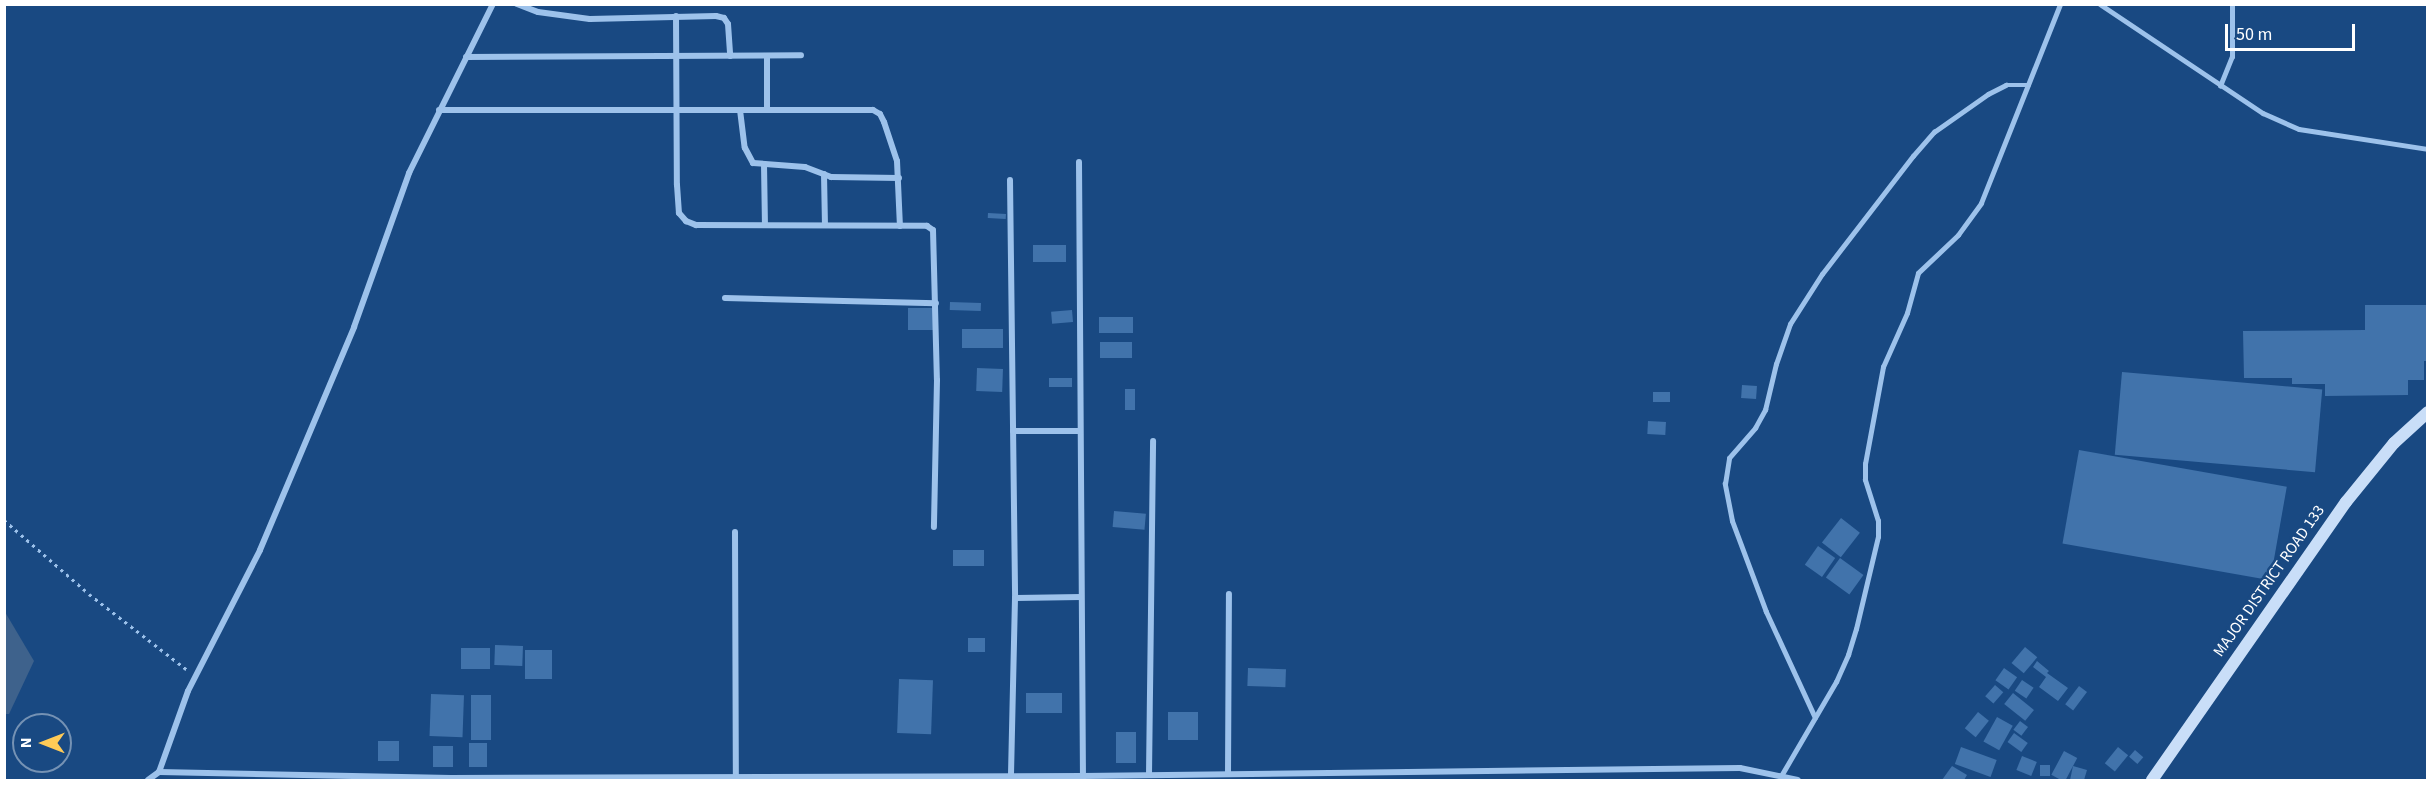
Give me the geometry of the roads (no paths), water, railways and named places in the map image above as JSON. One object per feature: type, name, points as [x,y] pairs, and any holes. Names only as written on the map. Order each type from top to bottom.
[{"type":"main road","name":"MAJOR DISTRICT ROAD 133","points":[[2152,780],[2346,502],[2394,443],[2427,412]]},
{"type":"street","points":[[148,780],[159,772],[177,718],[195,676],[260,550],[354,327],[388,239],[409,173],[493,4]]},
{"type":"street","points":[[516,4],[538,12],[590,19],[676,16],[724,18],[728,24],[730,56]]},
{"type":"street","points":[[676,16],[678,204],[679,213],[686,222],[696,225],[927,226],[933,230],[936,303],[934,527]]},
{"type":"street","points":[[466,57],[801,55]]},
{"type":"street","points":[[767,56],[767,110]]},
{"type":"street","points":[[439,110],[873,110],[880,114],[897,161],[900,226]]},
{"type":"street","points":[[740,110],[748,158],[753,163],[805,167],[843,178],[899,178]]},
{"type":"street","points":[[1078,162],[1083,776]]},
{"type":"street","points":[[764,165],[765,225]]},
{"type":"street","points":[[824,174],[825,225]]},
{"type":"street","points":[[1010,180],[1015,598],[1011,776]]},
{"type":"street","points":[[725,298],[936,303]]},
{"type":"street","points":[[1013,431],[1080,431]]},
{"type":"street","points":[[1149,775],[1153,441]]},
{"type":"street","points":[[735,532],[736,778]]},
{"type":"street","points":[[1228,594],[1228,774]]},
{"type":"street","points":[[1015,598],[1082,597]]},
{"type":"street","points":[[159,772],[451,779],[1228,774],[1300,777],[1740,768],[1798,780]]},
{"type":"street","points":[[241,773],[245,780]]},
{"type":"lane","points":[[1781,776],[1848,655],[1878,537],[1878,520],[1865,480],[1865,464],[1883,367],[1907,313],[1918,273],[1958,235],[1981,203],[2060,4]]},
{"type":"lane","points":[[2100,4],[2220,86],[2263,113],[2299,129],[2427,149]]},
{"type":"lane","points":[[2220,86],[2232,57],[2232,4]]},
{"type":"lane","points":[[1815,718],[1766,612],[1732,521],[1725,484],[1729,458],[1755,428],[1765,410],[1776,364],[1790,324],[1822,274],[1913,156],[1934,132],[1988,94],[2006,85],[2029,85]]},
{"type":"water","points":[[5,612],[34,661],[9,714],[4,714]]}]
